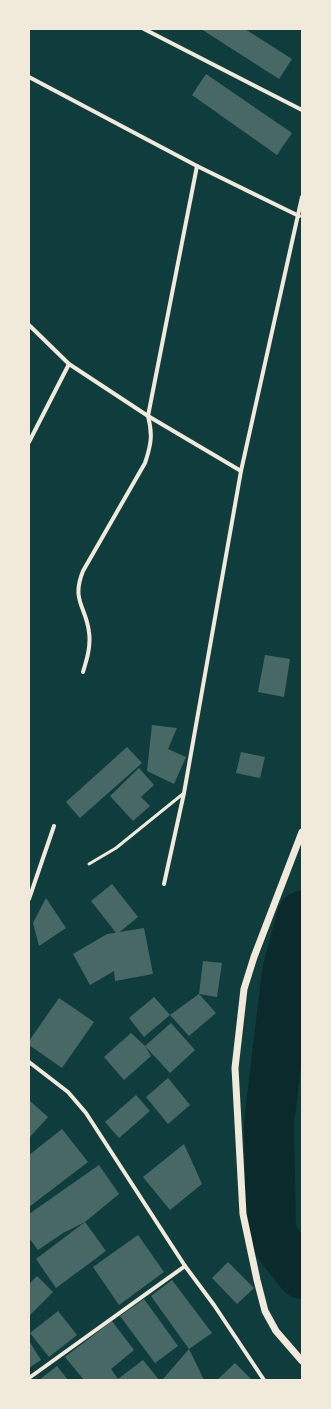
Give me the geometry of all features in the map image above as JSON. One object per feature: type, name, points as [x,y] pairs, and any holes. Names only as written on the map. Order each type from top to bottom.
[{"type":"street","points":[[144,29],[302,110]]},
{"type":"street","points":[[29,77],[197,166],[299,216]]},
{"type":"street","points":[[83,672],[90,643],[89,630],[77,592],[78,584],[83,572],[145,463],[151,446],[152,432],[148,416],[197,166]]},
{"type":"street","points":[[164,884],[184,793],[240,470],[299,216],[302,197]]},
{"type":"street","points":[[29,325],[69,364],[148,416],[240,470]]},
{"type":"street","points":[[29,442],[69,364]]},
{"type":"street","points":[[29,899],[54,826]]},
{"type":"street","points":[[302,832],[254,957],[244,989],[235,1068],[243,1214],[257,1280],[265,1311],[276,1331],[302,1361]]},
{"type":"street","points":[[29,1062],[68,1092],[86,1113],[185,1266],[214,1305],[264,1380]]},
{"type":"street","points":[[29,1378],[185,1266]]},
{"type":"lane","points":[[89,864],[116,848],[184,793]]},
{"type":"building","points":[[201,29],[245,29],[292,59],[279,79]]},
{"type":"building","points":[[206,74],[292,133],[277,155],[192,95]]},
{"type":"building","points":[[265,655],[290,659],[284,697],[258,692]]},
{"type":"building","points":[[152,725],[177,728],[168,749],[186,757],[174,784],[147,771]]},
{"type":"building","points":[[127,747],[142,763],[80,818],[66,802]]},
{"type":"building","points":[[241,752],[265,757],[260,778],[236,773]]},
{"type":"building","points":[[139,768],[154,785],[141,797],[150,806],[133,821],[110,796]]},
{"type":"building","points":[[112,884],[138,917],[117,934],[91,901]]},
{"type":"building","points":[[46,898],[66,928],[39,946],[33,923]]},
{"type":"building","points":[[144,928],[153,974],[115,981],[114,971],[90,985],[73,954],[107,934]]},
{"type":"building","points":[[203,961],[222,963],[217,997],[199,994]]},
{"type":"building","points":[[199,994],[216,1013],[189,1036],[170,1015]]},
{"type":"building","points":[[154,997],[170,1015],[144,1037],[129,1018]]},
{"type":"building","points":[[59,998],[94,1022],[62,1068],[29,1045],[29,1041]]},
{"type":"building","points":[[171,1023],[195,1050],[170,1073],[145,1046]]},
{"type":"building","points":[[131,1033],[145,1046],[151,1056],[124,1080],[104,1057]]},
{"type":"building","points":[[168,1078],[190,1105],[168,1124],[146,1097]]},
{"type":"building","points":[[136,1095],[150,1111],[119,1138],[105,1122]]},
{"type":"building","points":[[29,1100],[48,1117],[29,1138]]},
{"type":"building","points":[[62,1129],[88,1162],[29,1207],[29,1155]]},
{"type":"building","points":[[184,1144],[202,1184],[170,1210],[143,1177]]},
{"type":"building","points":[[99,1165],[119,1194],[85,1222],[63,1233],[38,1250],[29,1238],[29,1214]]},
{"type":"building","points":[[85,1222],[106,1251],[56,1288],[36,1259]]},
{"type":"building","points":[[138,1235],[164,1272],[119,1305],[93,1267]]},
{"type":"building","points":[[228,1262],[254,1288],[237,1304],[212,1278]]},
{"type":"building","points":[[37,1276],[53,1292],[29,1316],[29,1284]]},
{"type":"building","points":[[172,1280],[212,1333],[189,1349],[151,1296]]},
{"type":"building","points":[[144,1299],[178,1346],[155,1363],[120,1316]]},
{"type":"building","points":[[58,1311],[77,1335],[49,1357],[30,1333]]},
{"type":"building","points":[[112,1321],[134,1350],[111,1369],[118,1379],[117,1380],[84,1380],[65,1357]]},
{"type":"building","points":[[29,1341],[41,1360],[29,1368]]},
{"type":"building","points":[[189,1349],[204,1380],[164,1380],[163,1379]]},
{"type":"building","points":[[143,1360],[159,1380],[118,1379]]},
{"type":"building","points":[[235,1363],[252,1380],[217,1380]]},
{"type":"building","points":[[57,1366],[68,1380],[39,1380]]},
{"type":"waterway","points":[[302,916],[287,972],[269,1123],[271,1235],[302,1274]]}]
